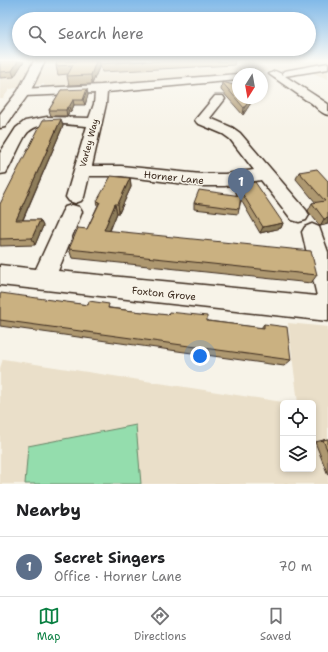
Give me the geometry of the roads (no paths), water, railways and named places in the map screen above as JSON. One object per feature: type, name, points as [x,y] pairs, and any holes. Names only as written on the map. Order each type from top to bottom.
[{"type":"street","points":[[0,124],[28,84]]},
{"type":"street","points":[[24,92],[101,89],[163,84]]},
{"type":"street","points":[[295,84],[328,111]]},
{"type":"street","name":"Varley Way","points":[[42,280],[62,235],[73,205],[100,104],[101,89]]},
{"type":"street","points":[[219,99],[202,120],[236,136],[306,224],[328,294]]},
{"type":"street","points":[[0,169],[24,128],[31,124],[44,121],[95,122]]},
{"type":"street","name":"Horner Lane","points":[[82,171],[121,171],[201,180],[225,180],[265,174]]},
{"type":"street","name":"Foxton Grove","points":[[0,275],[328,309]]},
{"type":"place","name":"Secret Singers","points":[[241,201]]}]
